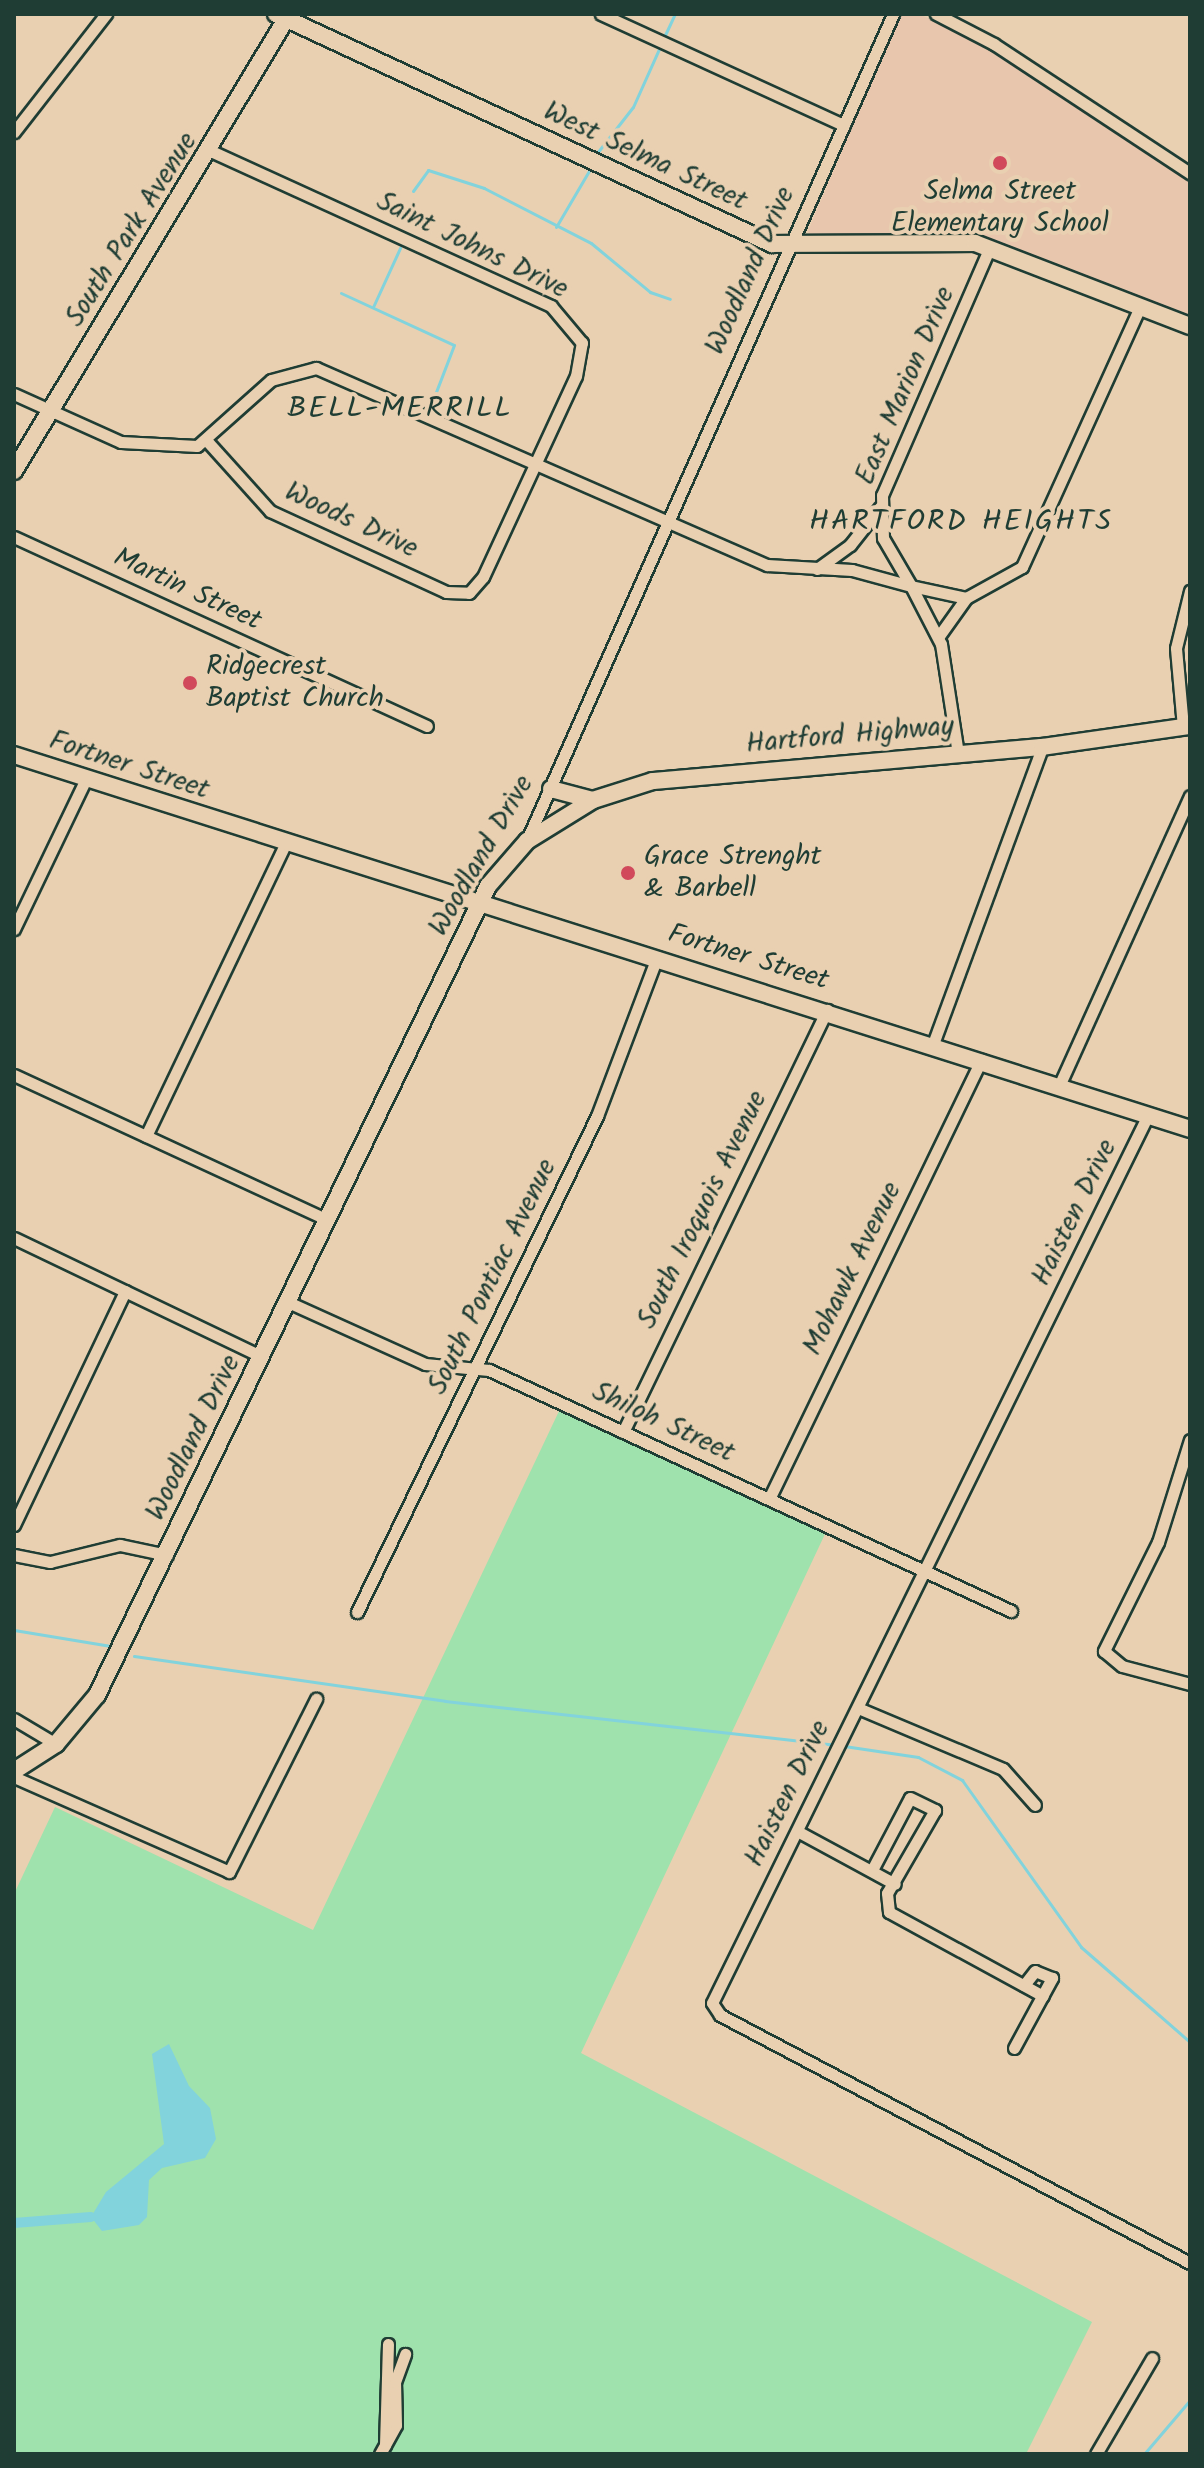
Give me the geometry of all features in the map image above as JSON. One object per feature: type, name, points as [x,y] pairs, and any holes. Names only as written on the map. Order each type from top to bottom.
[{"type":"street","points":[[14,132],[106,14]]},
{"type":"street","points":[[601,14],[844,125]]},
{"type":"street","name":"Woodland Drive","points":[[14,1774],[56,1744],[97,1695],[480,903],[527,841],[893,14]]},
{"type":"street","points":[[936,14],[994,44],[1190,173]]},
{"type":"street","name":"South Park Avenue","points":[[14,471],[211,151],[284,16]]},
{"type":"street","name":"West Selma Street","points":[[284,16],[772,244],[947,240],[990,247],[1190,326]]},
{"type":"street","name":"Saint Johns Drive","points":[[211,151],[551,306],[573,323],[582,343],[580,364],[535,463]]},
{"type":"street","name":"East Marion Drive","points":[[939,636],[887,551],[880,507],[990,247]]},
{"type":"street","points":[[958,754],[939,636],[966,598],[1008,580],[1031,556],[1140,307]]},
{"type":"street","points":[[14,394],[130,444],[207,441],[271,380],[316,368],[767,565],[817,569],[966,598]]},
{"type":"street","name":"Woods Drive","points":[[207,441],[270,511],[457,595],[479,584],[535,463]]},
{"type":"street","points":[[817,569],[850,545],[880,507]]},
{"type":"street","name":"Martin Street","points":[[14,537],[427,726]]},
{"type":"street","points":[[1187,726],[1176,648],[1190,591]]},
{"type":"street","name":"Hartford Highway","points":[[527,841],[593,800],[683,776],[1042,747],[1187,726]]},
{"type":"street","points":[[933,1044],[1042,747]]},
{"type":"street","name":"Fortner Street","points":[[14,755],[285,844],[827,1010],[1190,1129]]},
{"type":"street","points":[[14,929],[86,779]]},
{"type":"street","points":[[551,789],[593,800]]},
{"type":"street","points":[[1059,1086],[1190,796]]},
{"type":"street","points":[[146,1136],[285,844]]},
{"type":"street","name":"South Pontiac Avenue","points":[[357,1612],[603,1102],[657,957]]},
{"type":"street","name":"South Iroquois Avenue","points":[[623,1432],[827,1010]]},
{"type":"street","name":"Mohawk Avenue","points":[[769,1499],[981,1060]]},
{"type":"street","points":[[14,1075],[328,1220]]},
{"type":"street","name":"Haisten Drive","points":[[1148,1115],[713,2000],[714,2010],[1190,2263]]},
{"type":"street","points":[[14,1238],[262,1357]]},
{"type":"street","points":[[14,1525],[125,1291]]},
{"type":"street","name":"Shiloh Street","points":[[288,1302],[425,1364],[476,1368],[623,1432],[1011,1611]]},
{"type":"street","points":[[1190,1440],[1158,1542],[1104,1651],[1122,1666],[1190,1684]]},
{"type":"street","points":[[14,1555],[50,1562],[120,1545],[167,1555]]},
{"type":"street","points":[[14,1774],[229,1872],[316,1699]]},
{"type":"street","points":[[858,1708],[995,1764],[1021,1782],[1035,1805]]},
{"type":"street","points":[[14,1719],[56,1744]]},
{"type":"street","points":[[872,1870],[910,1798],[935,1810],[886,1903],[895,1918],[1043,1996]]},
{"type":"street","points":[[797,1831],[895,1884]]},
{"type":"street","points":[[1014,2048],[1043,1996],[1047,1972],[1035,1971],[1024,1985]]},
{"type":"street","points":[[382,2449],[388,2344]]},
{"type":"street","points":[[382,2449],[396,2425],[395,2382],[405,2354]]},
{"type":"street","points":[[1096,2454],[1152,2358]]},
{"type":"shaded area","name":"Selma Street Elementary School","points":[[900,14],[919,14],[980,43],[1190,181],[1190,320],[973,236],[811,240],[808,231]]},
{"type":"green space","points":[[560,1409],[825,1534],[581,2053],[1092,2322],[1026,2454],[14,2454],[14,1894],[55,1807],[313,1930]]},
{"type":"water","points":[[169,2044],[189,2086],[210,2108],[216,2139],[205,2158],[162,2168],[149,2180],[147,2217],[139,2225],[102,2231],[91,2217],[106,2192],[164,2144],[152,2054]]},
{"type":"waterway","points":[[665,35],[675,14]]},
{"type":"waterway","points":[[597,153],[633,107],[659,49]]},
{"type":"waterway","points":[[556,227],[590,169]]},
{"type":"waterway","points":[[413,191],[428,170],[484,188],[591,243],[650,292],[670,299]]},
{"type":"waterway","points":[[373,307],[400,248]]},
{"type":"waterway","points":[[341,293],[454,345],[429,410]]},
{"type":"waterway","points":[[14,1630],[111,1646]]},
{"type":"waterway","points":[[134,1656],[445,1701],[837,1745]]},
{"type":"waterway","points":[[844,1746],[918,1757],[962,1780],[1081,1947],[1190,2042]]},
{"type":"waterway","points":[[14,2223],[91,2217]]},
{"type":"waterway","points":[[1144,2454],[1190,2400]]},
{"type":"place","name":"Selma Street Elementary School","points":[[1000,163]]},
{"type":"place","name":"Ridgecrest Baptist Church","points":[[190,683]]},
{"type":"place","name":"Grace Strenght & Barbell","points":[[628,873]]},
{"type":"district","name":"BELL-MERRILL","points":[[400,409]]},
{"type":"district","name":"HARTFORD HEIGHTS","points":[[961,522]]}]
